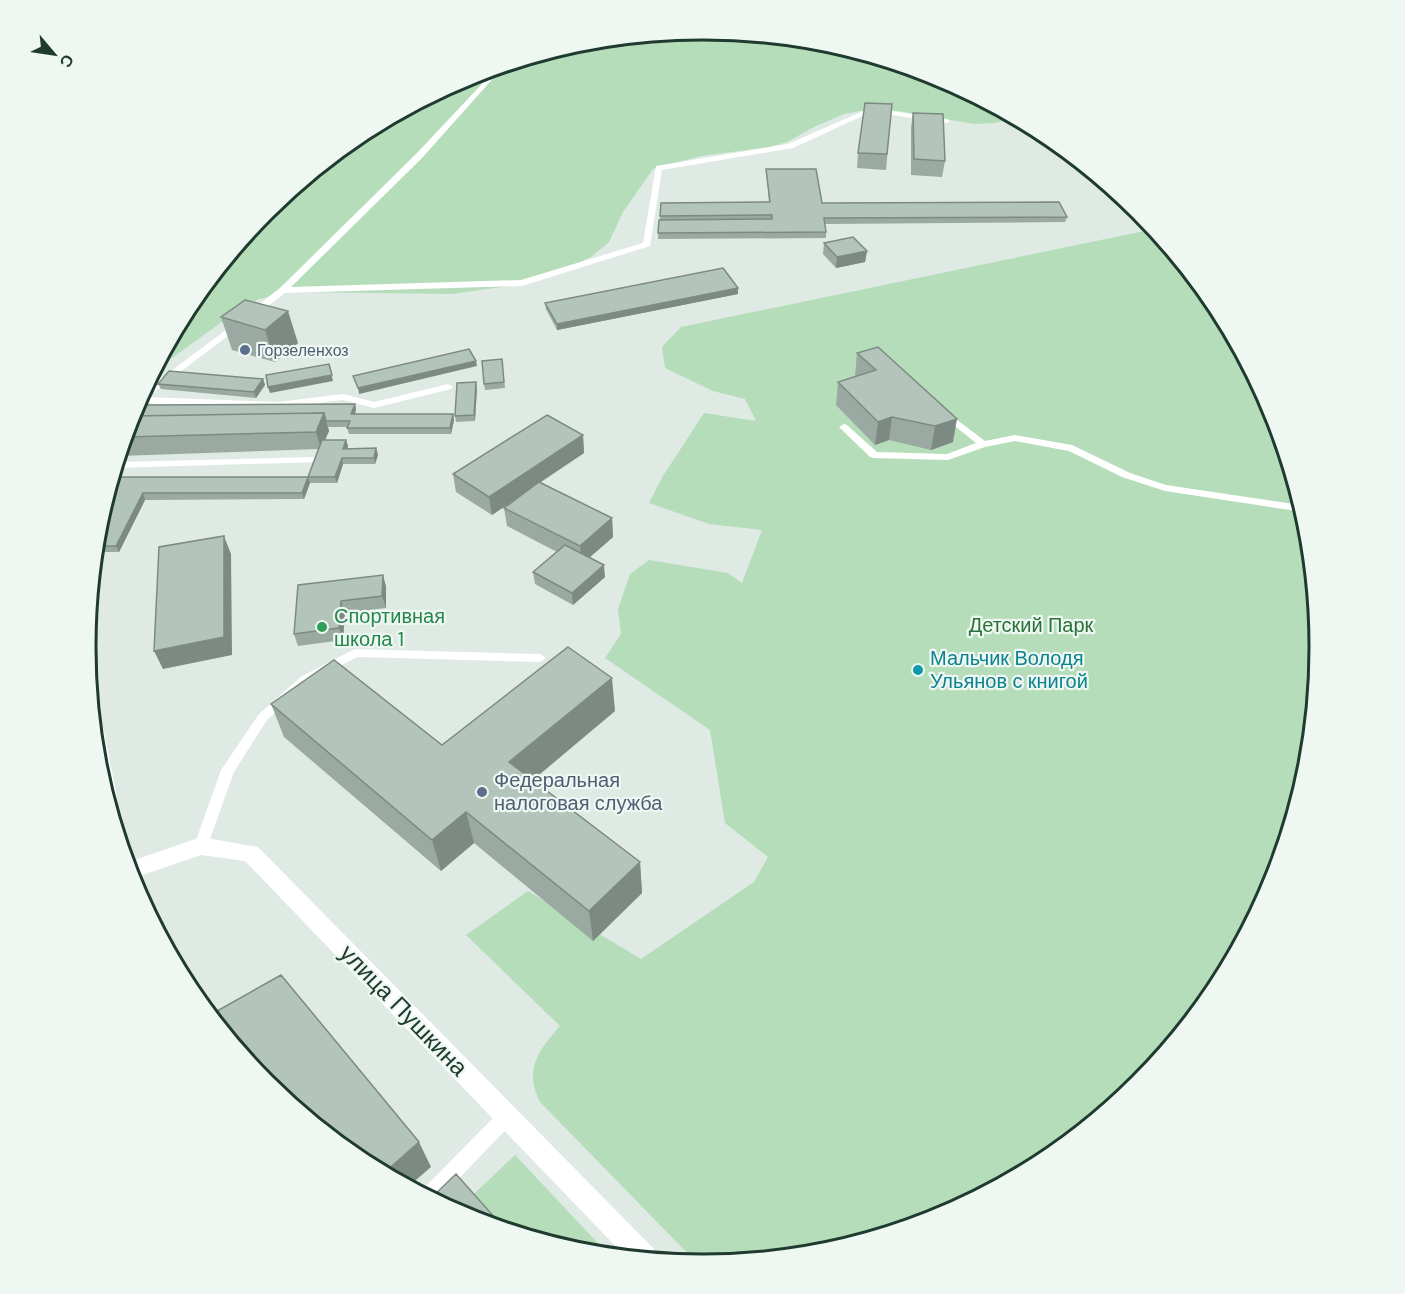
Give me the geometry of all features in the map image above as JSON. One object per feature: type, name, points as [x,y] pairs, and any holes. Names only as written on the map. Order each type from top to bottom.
[{"type":"street","name":"улица Пушкина","points":[[138,868],[201,846],[251,853],[637,1249]]},
{"type":"lane","points":[[155,387],[283,290],[419,156],[489,80]]},
{"type":"lane","points":[[283,290],[522,283],[647,244],[658,168],[790,146],[870,110],[947,121]]},
{"type":"lane","points":[[149,400],[278,405],[343,397],[374,405],[448,387]]},
{"type":"lane","points":[[939,409],[983,444]]},
{"type":"lane","points":[[844,427],[874,455],[948,457],[983,444],[1015,438],[1072,448],[1126,475],[1165,488],[1292,507]]},
{"type":"lane","points":[[124,465],[315,460]]},
{"type":"lane","points":[[201,846],[228,770],[263,717],[306,679],[355,653],[540,658]]},
{"type":"lane","points":[[434,1191],[507,1116]]},
{"type":"green space","points":[[702,40],[782,46],[821,52],[897,73],[971,103],[1004,121],[974,124],[898,111],[871,109],[844,114],[787,142],[769,147],[701,156],[653,169],[623,212],[609,242],[591,257],[561,271],[522,284],[452,294],[292,292],[259,299],[237,311],[169,361],[198,310],[247,247],[274,218],[333,166],[399,122],[434,103],[470,87],[546,61],[584,52],[663,42]]},
{"type":"green space","name":"Детский Парк","points":[[1143,231],[1184,278],[1207,310],[1228,344],[1263,415],[1277,452],[1297,529],[1308,607],[1309,647],[1308,687],[1297,765],[1277,842],[1263,879],[1228,950],[1207,984],[1184,1016],[1131,1076],[1072,1128],[1039,1151],[971,1191],[935,1207],[859,1233],[821,1242],[782,1248],[702,1254],[688,1253],[540,1102],[535,1091],[533,1070],[545,1044],[560,1026],[466,935],[528,891],[641,959],[754,882],[768,857],[725,823],[710,730],[605,658],[621,634],[618,609],[630,574],[649,560],[728,573],[742,583],[762,530],[709,524],[649,503],[663,476],[704,413],[756,421],[745,399],[713,391],[665,368],[662,347],[681,327]]},
{"type":"green space","points":[[515,1155],[599,1244],[546,1233],[463,1204]]},
{"type":"building","points":[[865,103],[892,104],[887,154],[858,153]]},
{"type":"building","points":[[913,113],[943,114],[945,161],[914,159]]},
{"type":"building","points":[[766,169],[816,169],[822,203],[1059,202],[1067,217],[824,218],[826,232],[658,233],[659,220],[772,219],[772,215],[660,216],[661,203],[770,202]]},
{"type":"building","points":[[853,237],[867,251],[837,257],[824,243]]},
{"type":"building","points":[[723,268],[738,288],[557,324],[545,303]]},
{"type":"building","points":[[245,300],[288,311],[265,330],[221,317]]},
{"type":"building","points":[[878,347],[957,419],[935,426],[892,417],[878,422],[838,382],[876,370],[857,353]]},
{"type":"building","points":[[469,349],[476,361],[358,388],[353,376]]},
{"type":"building","points":[[502,359],[504,382],[484,384],[482,361]]},
{"type":"building","points":[[329,364],[332,375],[268,387],[266,375]]},
{"type":"building","points":[[169,371],[263,379],[254,392],[158,384]]},
{"type":"building","points":[[476,382],[474,415],[455,416],[457,383]]},
{"type":"building","points":[[355,404],[351,414],[453,414],[450,428],[347,428],[350,421],[326,421],[324,413],[142,416],[147,405]]},
{"type":"building","points":[[324,413],[316,432],[134,437],[142,416]]},
{"type":"building","points":[[547,415],[583,435],[489,497],[453,474]]},
{"type":"building","points":[[322,440],[346,440],[343,449],[376,448],[374,458],[342,458],[335,477],[308,477]]},
{"type":"building","points":[[121,477],[308,477],[302,493],[143,493],[116,546],[105,546]]},
{"type":"building","points":[[539,482],[612,518],[580,546],[504,508]]},
{"type":"building","points":[[224,536],[224,637],[154,651],[159,547]]},
{"type":"building","points":[[565,545],[604,565],[572,593],[533,572]]},
{"type":"building","points":[[383,575],[382,596],[341,601],[339,628],[294,634],[298,585]]},
{"type":"building","points":[[568,647],[612,678],[509,762],[640,862],[589,911],[466,812],[432,840],[271,704],[334,660],[442,745]]},
{"type":"building","points":[[281,975],[419,1142],[391,1167],[366,1151],[333,1128],[274,1076],[217,1011]]},
{"type":"building","points":[[456,1174],[493,1215],[470,1207],[437,1192]]},
{"type":"place","name":"Горзеленхоз","points":[[245,350]]},
{"type":"place","name":"Спортивная школа 1","points":[[322,627]]},
{"type":"place","name":"Мальчик Володя Ульянов с книгой","points":[[918,670]]},
{"type":"place","name":"Федеральная налоговая служба","points":[[482,792]]}]
